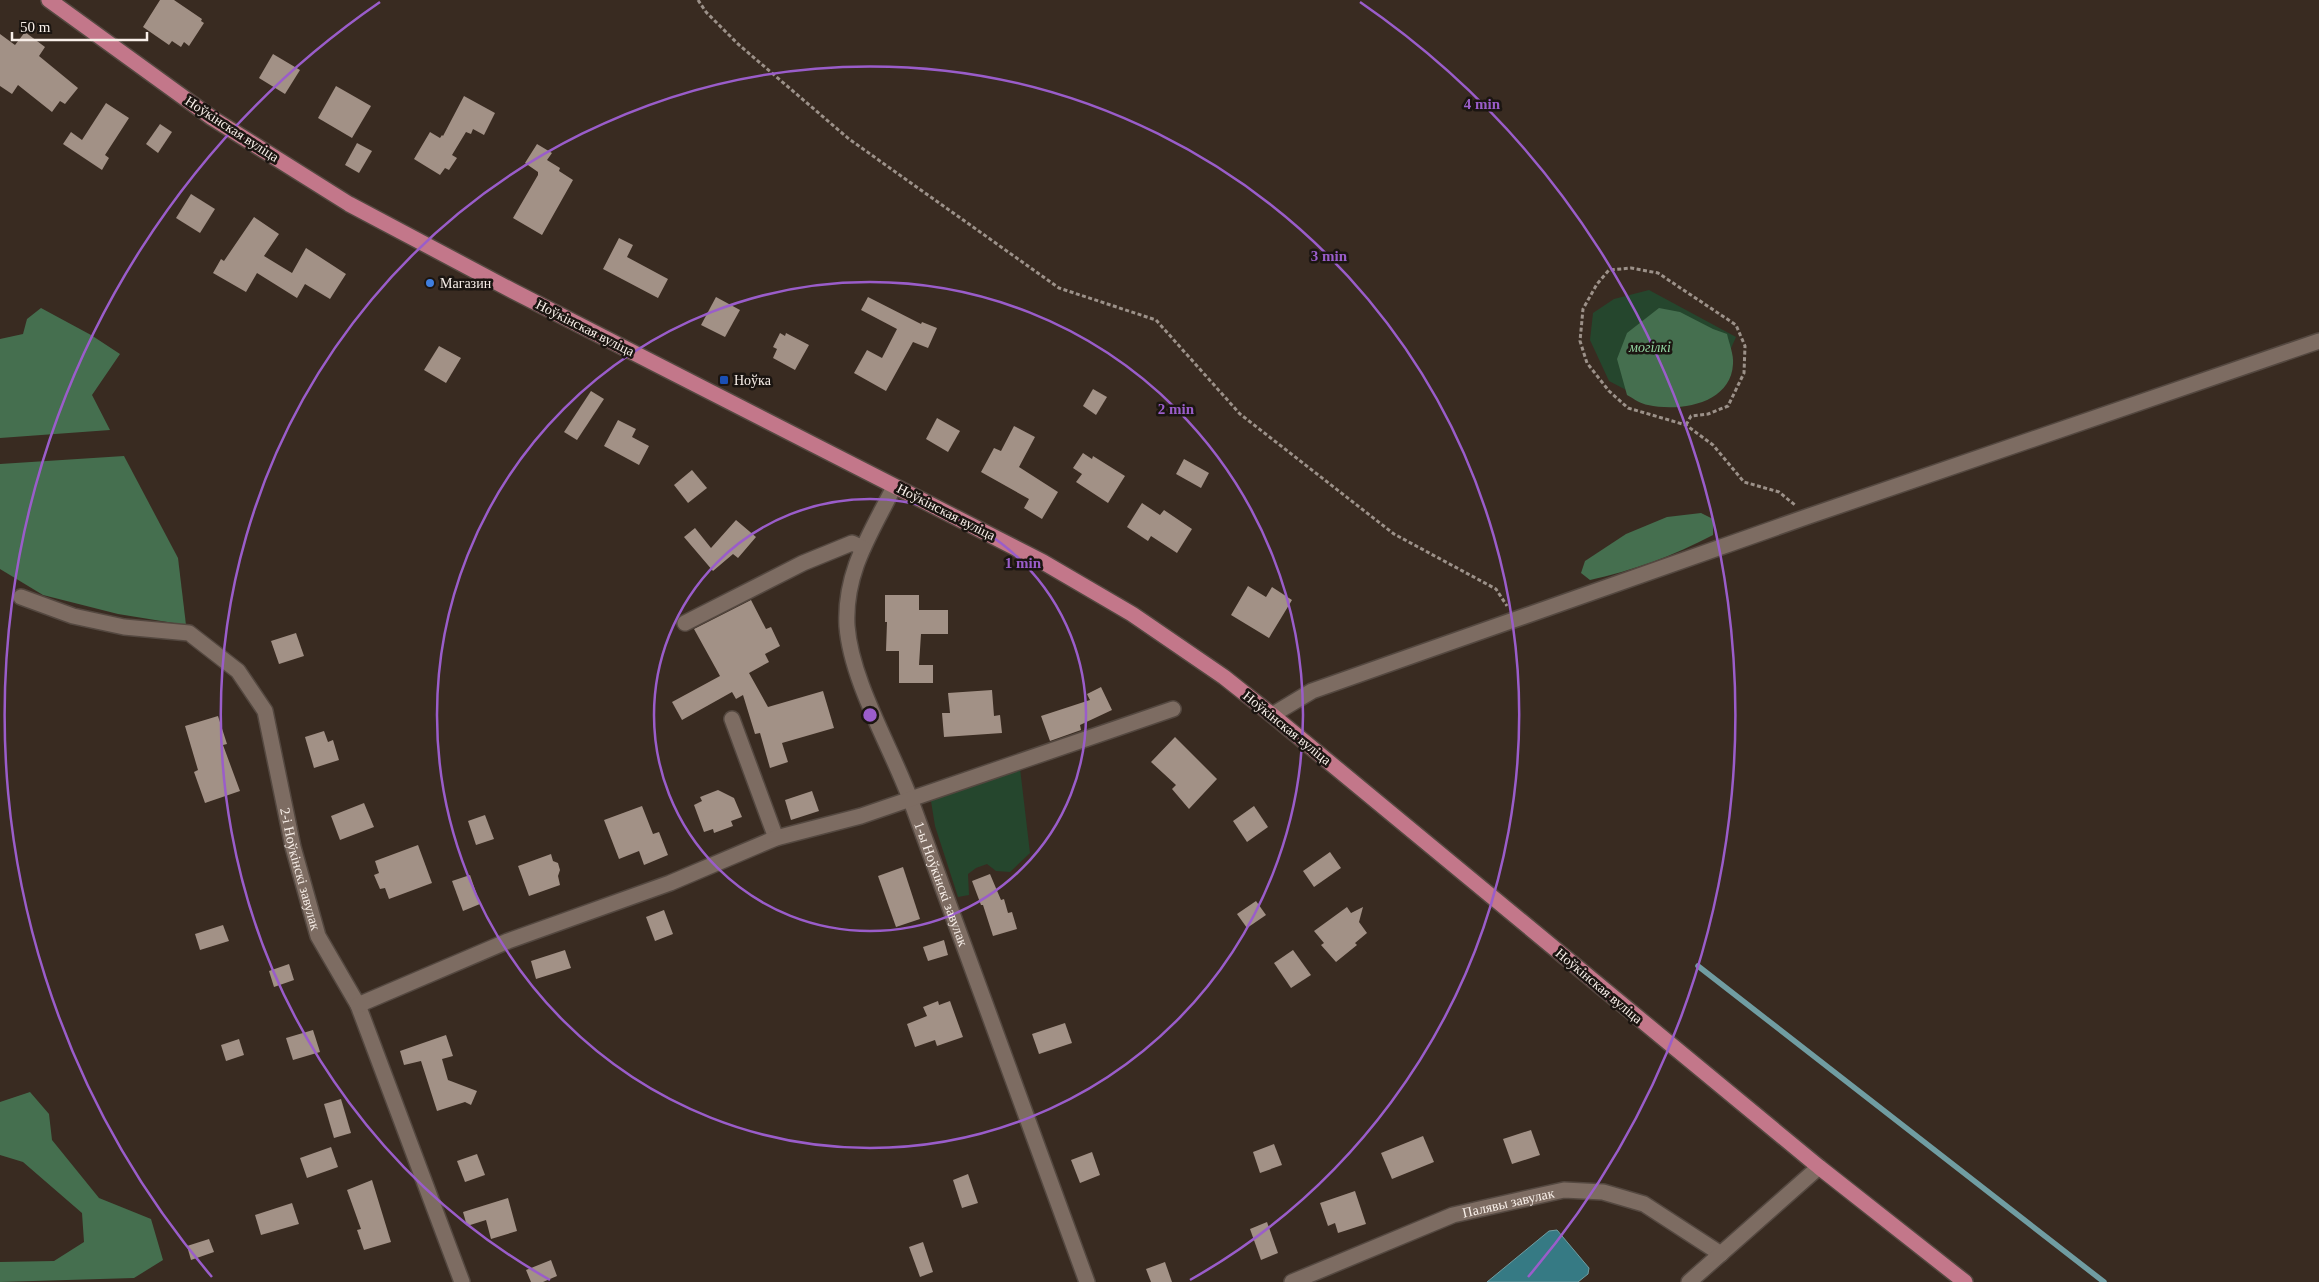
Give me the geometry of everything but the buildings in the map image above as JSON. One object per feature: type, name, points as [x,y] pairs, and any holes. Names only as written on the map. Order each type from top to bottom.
[{"type":"main road","name":"Ноўкінская вуліца","points":[[49,0],[212,118],[349,204],[513,291],[1043,562],[1132,614],[1224,677],[1272,715],[1819,1167],[1965,1282]]},
{"type":"street","points":[[1272,715],[1312,691],[1809,516],[2319,341]]},
{"type":"street","name":"1-ы Ноўкінскі завулак","points":[[894,487],[863,548],[852,575],[847,599],[851,650],[860,680],[910,798],[1087,1282]]},
{"type":"street","points":[[684,623],[822,554],[852,543],[863,548]]},
{"type":"street","name":"2-і Ноўкінскі завулак","points":[[20,597],[73,616],[124,627],[189,633],[238,671],[265,711],[294,847],[318,936],[358,1005],[462,1282]]},
{"type":"street","points":[[358,1005],[508,942],[670,883],[776,838],[838,823],[1173,709]]},
{"type":"street","points":[[732,719],[776,838]]},
{"type":"street","points":[[1689,1282],[1819,1167]]},
{"type":"street","name":"Палявы завулак","points":[[1292,1282],[1453,1215],[1564,1190],[1603,1192],[1644,1204],[1721,1254]]},
{"type":"path","points":[[698,0],[706,12],[738,44],[849,139],[1050,282],[1059,288],[1156,320],[1240,414],[1394,534],[1496,589],[1516,620]]},
{"type":"path","points":[[1686,425],[1691,416],[1708,414],[1728,406],[1744,373],[1745,346],[1736,325],[1658,273],[1630,268],[1609,270],[1597,284],[1583,310],[1580,341],[1587,362],[1609,391],[1628,408],[1686,425],[1714,446],[1744,482],[1779,492],[1809,516]]},
{"type":"green space","name":"могілкі","points":[[1649,290],[1736,337],[1708,400],[1649,402],[1609,381],[1590,340],[1593,313],[1614,299]]},
{"type":"green space","points":[[41,308],[91,335],[120,354],[92,395],[110,430],[0,438],[0,339],[23,334],[27,319]]},
{"type":"green space","name":"могілкі","points":[[1659,308],[1680,312],[1727,334],[1733,364],[1730,378],[1714,396],[1688,406],[1661,407],[1645,404],[1627,395],[1617,359],[1627,333]]},
{"type":"green space","points":[[124,456],[178,558],[186,625],[118,614],[43,595],[0,569],[0,464]]},
{"type":"green space","points":[[1701,513],[1713,519],[1713,535],[1668,556],[1622,572],[1590,580],[1581,573],[1585,561],[1626,534],[1667,517]]},
{"type":"green space","points":[[1020,768],[1030,853],[1010,872],[996,871],[987,864],[976,868],[968,874],[969,895],[958,897],[935,826],[930,795]]},
{"type":"green space","points":[[30,1092],[49,1114],[52,1140],[99,1198],[151,1219],[163,1260],[134,1278],[0,1282],[0,1262],[54,1261],[84,1242],[82,1213],[23,1162],[0,1155],[0,1102]]},
{"type":"water","points":[[1557,1230],[1589,1268],[1588,1274],[1578,1282],[1487,1282],[1549,1231]]},
{"type":"waterway","points":[[1698,966],[2104,1282]]},
{"type":"place","name":"Магазин","points":[[430,283]]},
{"type":"place","name":"Ноўка","points":[[724,380]]}]
